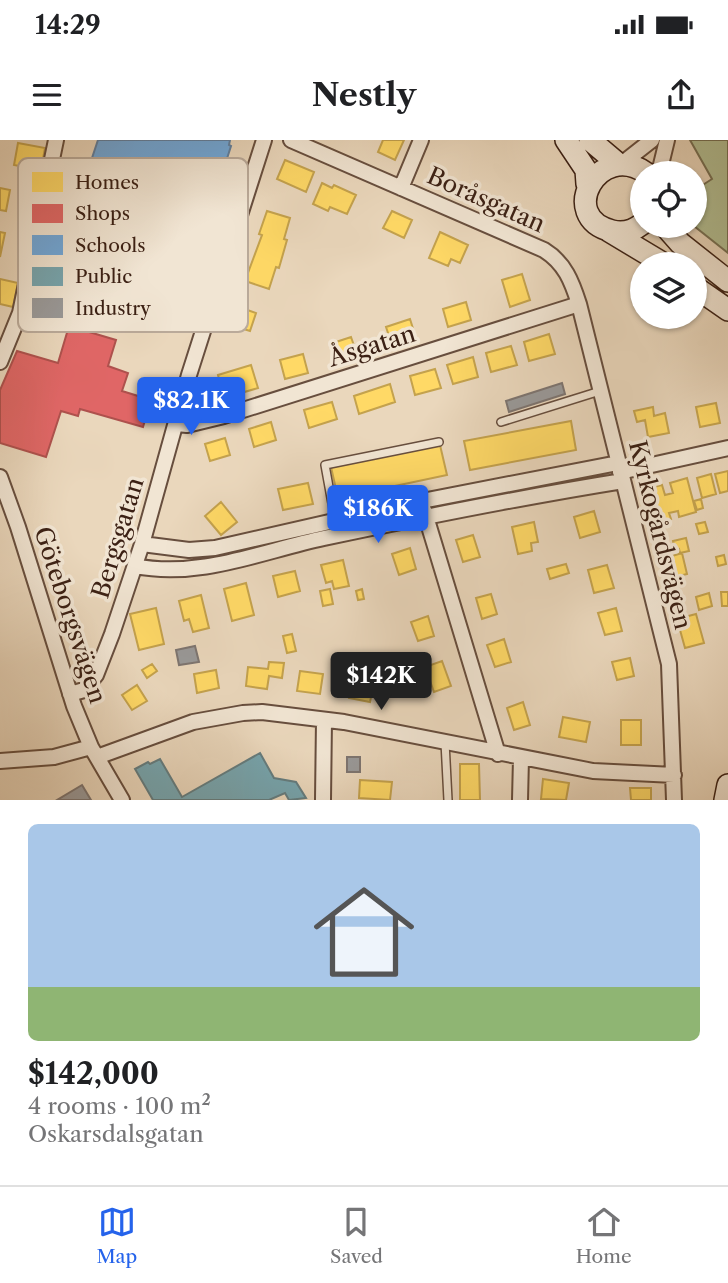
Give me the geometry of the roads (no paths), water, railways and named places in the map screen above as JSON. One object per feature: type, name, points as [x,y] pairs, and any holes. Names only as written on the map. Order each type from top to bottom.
[{"type":"street","points":[[52,158],[56,140]]},
{"type":"street","name":"Bergsgatan","points":[[248,190],[264,140]]},
{"type":"street","name":"Boråsgatan","points":[[291,140],[544,250],[556,259],[573,285]]},
{"type":"street","points":[[401,188],[421,140]]},
{"type":"street","points":[[566,140],[586,170],[586,206],[598,225],[644,252]]},
{"type":"street","points":[[590,140],[620,162],[630,164]]},
{"type":"street","points":[[587,184],[604,166],[620,162],[652,140]]},
{"type":"street","points":[[662,161],[667,140]]},
{"type":"street","points":[[607,230],[630,231]]},
{"type":"street","points":[[676,238],[728,281]]},
{"type":"street","name":"Kyrkogårdsvägen","points":[[573,285],[669,664],[674,800]]},
{"type":"street","points":[[707,295],[728,310]]},
{"type":"street","name":"Åsgatan","points":[[177,424],[187,425],[224,416],[579,304]]},
{"type":"street","points":[[0,362],[18,318]]},
{"type":"street","name":"Bergsgatan","points":[[70,694],[84,690],[96,675],[142,544],[203,332]]},
{"type":"street","points":[[135,566],[176,569],[224,564],[320,539],[427,518],[728,448]]},
{"type":"street","points":[[142,544],[189,550],[215,548],[422,501],[620,472]]},
{"type":"street","name":"Göteborgsvägen","points":[[0,477],[70,694],[94,752],[122,800]]},
{"type":"street","points":[[422,501],[498,754]]},
{"type":"street","points":[[0,761],[94,752],[221,716],[262,712],[324,720],[593,771],[674,775]]},
{"type":"street","points":[[323,800],[324,720]]},
{"type":"street","points":[[520,800],[521,758]]},
{"type":"street","points":[[725,800],[728,785]]},
{"type":"lane","points":[[500,422],[600,391]]},
{"type":"lane","points":[[335,520],[325,465],[439,442]]},
{"type":"lane","points":[[445,742],[448,800]]}]
